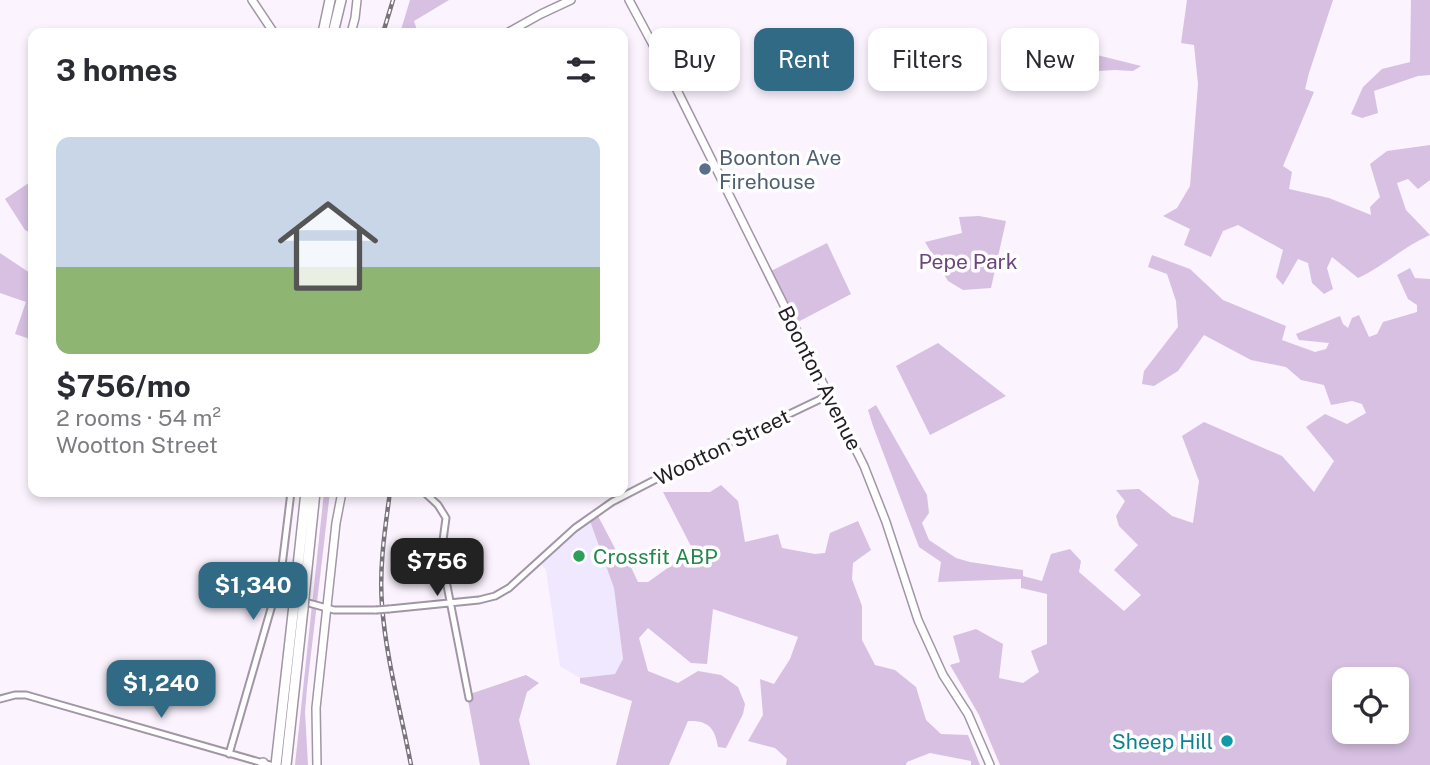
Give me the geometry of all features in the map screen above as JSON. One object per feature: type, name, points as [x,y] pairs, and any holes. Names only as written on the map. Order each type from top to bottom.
[{"type":"highway","points":[[324,28],[330,0]]},
{"type":"highway","points":[[334,28],[341,0]]},
{"type":"highway","points":[[274,764],[298,607],[306,497]]},
{"type":"highway","points":[[299,595],[314,497]]},
{"type":"main road","points":[[252,0],[271,28]]},
{"type":"main road","points":[[352,28],[357,0]]},
{"type":"main road","points":[[516,28],[571,0]]},
{"type":"main road","name":"Boonton Avenue","points":[[629,0],[675,86],[864,466],[934,658],[968,714],[990,765]]},
{"type":"main road","points":[[317,765],[316,708],[341,497]]},
{"type":"street","name":"Wootton Street","points":[[628,494],[829,395]]},
{"type":"street","points":[[229,754],[276,594],[290,497]]},
{"type":"street","points":[[429,497],[446,518],[441,555],[468,698]]},
{"type":"street","name":"Wootton Street","points":[[276,594],[346,611],[479,600],[502,592],[562,538],[622,497]]},
{"type":"street","points":[[0,699],[26,695],[229,754],[274,764]]},
{"type":"shaded area","points":[[590,521],[614,587],[623,660],[615,674],[580,678],[560,666],[546,570],[541,564]]},
{"type":"green space","points":[[410,0],[449,0],[414,21],[416,28],[402,28]]},
{"type":"green space","points":[[1187,0],[1333,0],[1305,89],[1314,92],[1283,166],[1292,172],[1289,189],[1329,198],[1371,215],[1370,207],[1380,197],[1370,164],[1387,151],[1430,145],[1430,180],[1418,189],[1408,179],[1397,183],[1406,210],[1430,235],[1358,278],[1332,257],[1327,268],[1333,289],[1324,294],[1312,283],[1308,263],[1298,259],[1283,285],[1276,277],[1283,250],[1238,225],[1223,231],[1211,257],[1184,245],[1190,229],[1163,216],[1177,208],[1190,186],[1198,84],[1194,45],[1181,43]]},
{"type":"green space","points":[[1411,0],[1430,0],[1430,75],[1418,76],[1374,91],[1378,113],[1362,118],[1351,114],[1363,87],[1382,69],[1410,62]]},
{"type":"green space","points":[[1099,56],[1141,66],[1133,71],[1099,71]]},
{"type":"green space","points":[[28,183],[28,232],[25,230],[5,199]]},
{"type":"green space","name":"Pepe Park","points":[[979,216],[1006,221],[991,288],[963,290],[948,281],[925,242],[962,233],[959,217]]},
{"type":"green space","points":[[827,243],[851,294],[798,322],[771,271]]},
{"type":"green space","points":[[0,253],[28,272],[28,338],[15,334],[26,302],[0,293]]},
{"type":"green space","points":[[1152,255],[1190,269],[1223,300],[1286,326],[1282,340],[1315,352],[1326,349],[1329,343],[1299,340],[1296,334],[1340,316],[1348,328],[1352,318],[1359,315],[1369,337],[1377,334],[1383,322],[1417,312],[1417,305],[1408,299],[1397,275],[1410,268],[1415,278],[1430,279],[1430,765],[1000,765],[979,715],[950,665],[960,662],[953,636],[976,629],[1003,644],[999,678],[1023,683],[1039,672],[1031,651],[1047,644],[1047,594],[1021,588],[1021,579],[938,582],[941,562],[919,547],[868,410],[876,405],[927,495],[929,513],[922,523],[929,540],[956,558],[1023,570],[1023,576],[1042,581],[1051,554],[1070,549],[1081,561],[1079,572],[1124,611],[1141,595],[1114,570],[1138,545],[1119,526],[1116,516],[1125,501],[1116,490],[1139,489],[1172,516],[1193,523],[1199,481],[1182,436],[1204,422],[1282,456],[1314,492],[1334,461],[1306,427],[1325,414],[1347,424],[1366,413],[1362,404],[1352,401],[1331,405],[1324,385],[1301,380],[1286,367],[1251,360],[1204,335],[1178,371],[1154,386],[1142,384],[1144,371],[1178,327],[1176,301],[1167,274],[1148,267]]},
{"type":"green space","points":[[938,343],[1006,396],[930,435],[896,366]]},
{"type":"green space","points":[[721,485],[738,501],[745,542],[778,534],[782,548],[815,554],[825,553],[830,533],[858,521],[871,550],[853,563],[852,579],[862,606],[862,640],[875,665],[895,670],[916,687],[926,720],[941,734],[968,735],[980,765],[971,765],[971,761],[930,753],[907,762],[906,765],[786,765],[787,759],[775,748],[748,741],[763,715],[760,679],[774,684],[790,659],[798,637],[713,609],[707,664],[691,663],[648,628],[639,638],[648,671],[678,683],[698,671],[721,675],[738,687],[745,704],[743,714],[726,748],[718,747],[709,726],[688,721],[669,765],[616,765],[632,701],[580,683],[580,678],[615,674],[623,659],[614,588],[590,521],[598,516],[620,558],[628,561],[638,582],[648,582],[693,550],[663,492],[710,492]]},
{"type":"green space","points":[[323,497],[329,497],[305,712],[308,765],[295,765]]},
{"type":"green space","points":[[526,675],[539,683],[527,692],[519,720],[530,765],[480,765],[467,695]]},
{"type":"railway","points":[[385,28],[393,0]]},
{"type":"railway","points":[[389,497],[382,562],[382,605],[390,665],[411,765]]},
{"type":"place","name":"Boonton Ave Firehouse","points":[[705,169]]},
{"type":"place","name":"Crossfit ABP","points":[[579,556]]},
{"type":"place","name":"Sheep Hill","points":[[1227,741]]}]
